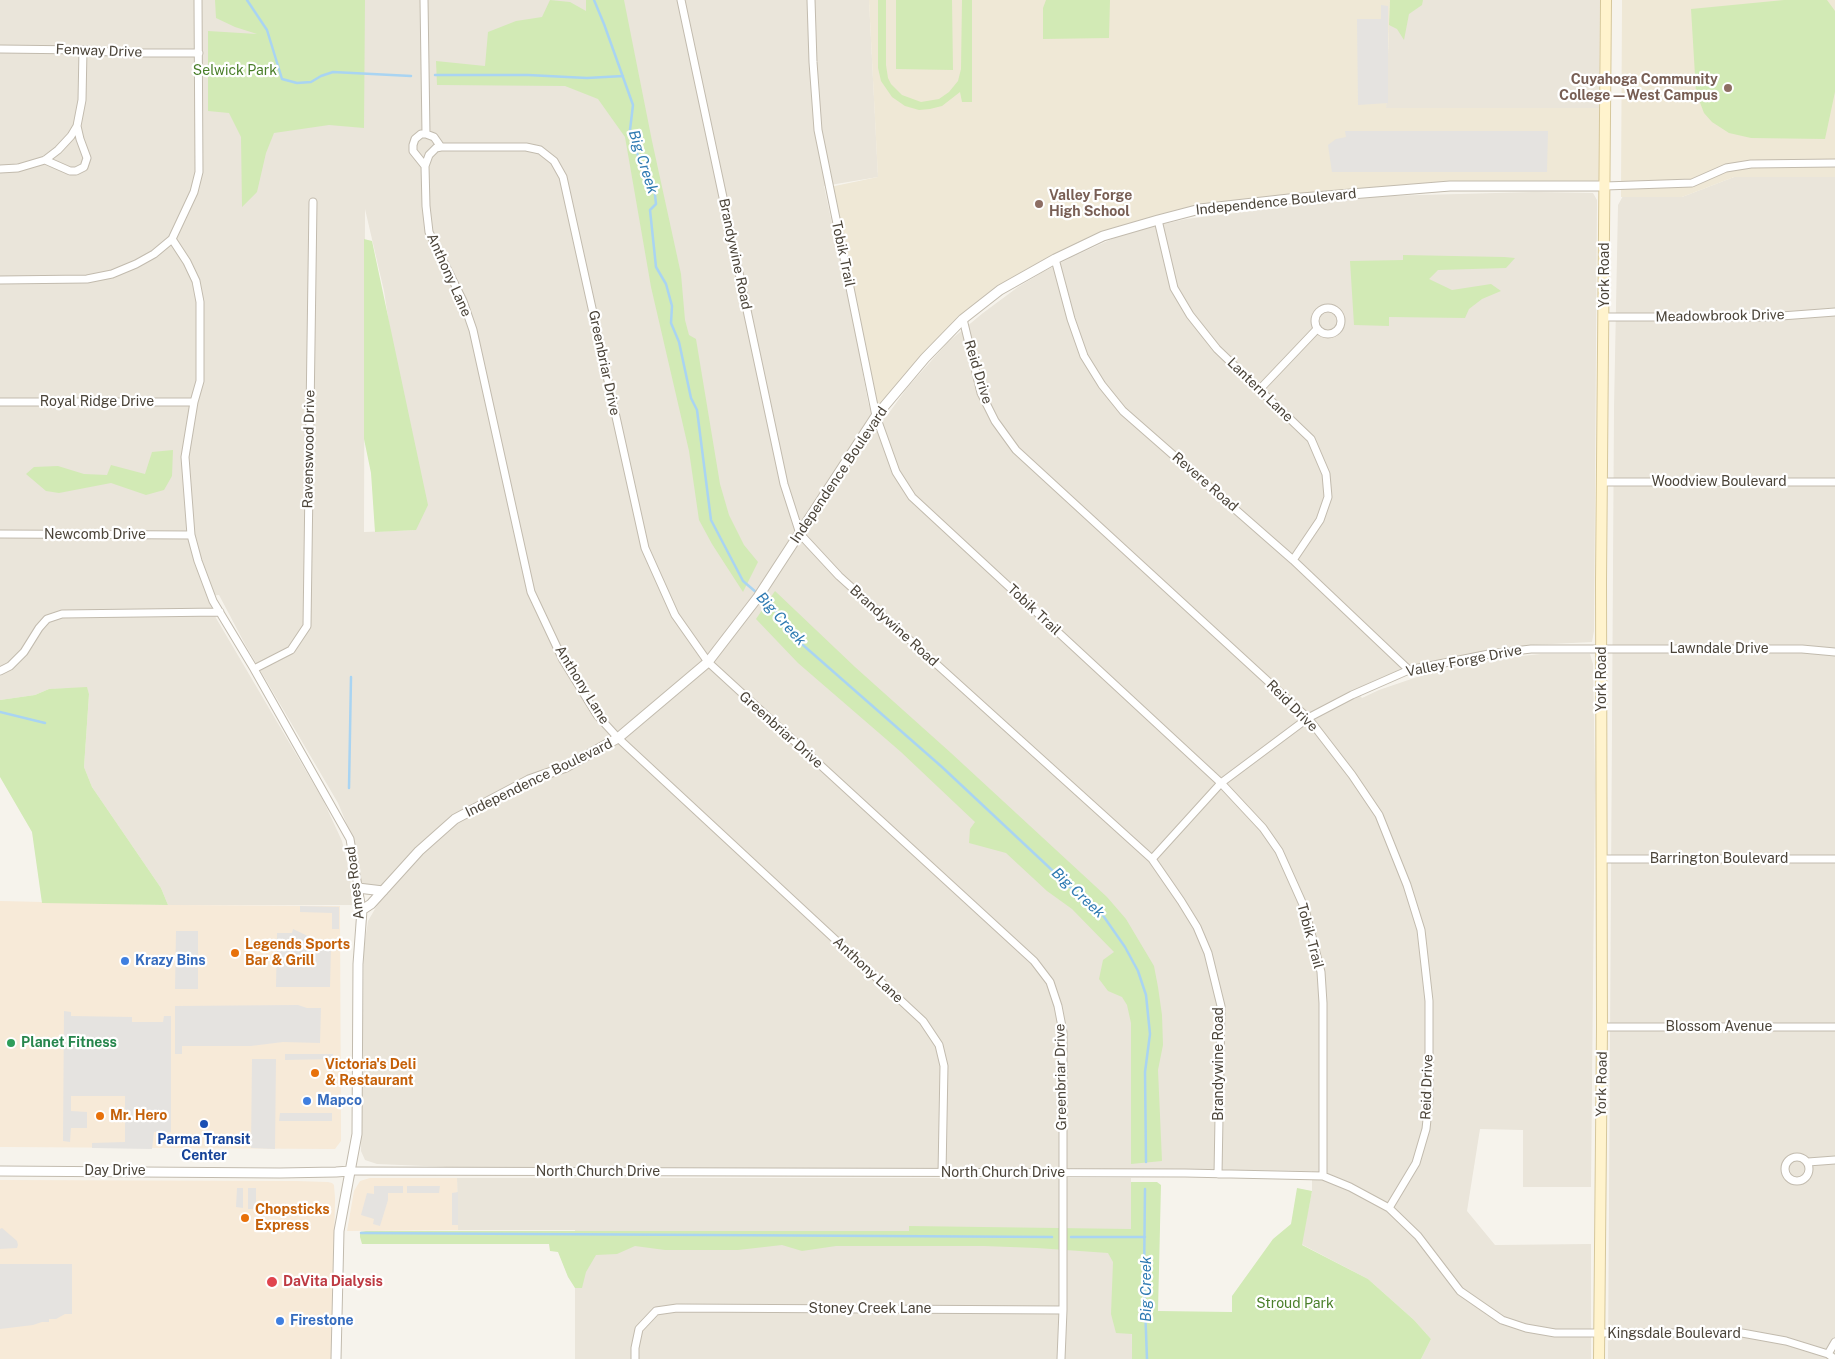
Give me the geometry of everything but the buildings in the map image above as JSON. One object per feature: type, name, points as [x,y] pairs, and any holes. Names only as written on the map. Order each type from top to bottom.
[{"type":"main road","name":"York Road","points":[[1600,1359],[1602,482],[1605,317],[1606,0]]},
{"type":"street","points":[[0,280],[87,279],[112,274],[154,254],[172,239],[194,192],[199,172],[198,0]]},
{"type":"street","points":[[424,0],[426,134],[434,137],[441,147],[429,155],[425,166]]},
{"type":"street","name":"Brandywine Road","points":[[681,0],[784,484],[800,534],[839,576],[1152,859],[1197,927],[1208,953],[1221,1006],[1218,1174]]},
{"type":"street","name":"Tobik Trail","points":[[811,0],[818,130],[876,416],[896,472],[912,497],[1221,783],[1263,828],[1279,851],[1305,909],[1321,972],[1323,1003],[1323,1176]]},
{"type":"street","name":"Fenway Drive","points":[[0,49],[83,50],[123,53],[199,53]]},
{"type":"street","points":[[45,160],[70,171],[76,171],[84,167],[87,158],[77,126],[82,100],[83,50]]},
{"type":"street","points":[[0,169],[18,168],[45,160],[64,144],[77,126]]},
{"type":"street","name":"Anthony Lane","points":[[426,134],[421,134],[415,139],[413,151],[425,166],[429,232],[463,301],[473,330],[531,592],[563,660],[597,715],[618,738],[923,1021],[939,1045],[944,1066],[942,1173]]},
{"type":"street","name":"Greenbriar Drive","points":[[441,147],[526,146],[540,150],[554,161],[563,177],[645,548],[676,615],[708,662],[1034,961],[1050,982],[1058,1006],[1063,1032],[1063,1310],[1061,1359]]},
{"type":"street","points":[[1605,186],[1692,183],[1726,168],[1751,164],[1835,163]]},
{"type":"street","name":"Independence Boulevard","points":[[362,910],[371,904],[419,851],[455,820],[529,780],[566,767],[618,738],[708,662],[758,597],[876,416],[925,358],[963,319],[1000,290],[1055,259],[1103,236],[1200,209],[1289,199],[1433,187],[1605,186]]},
{"type":"street","name":"Ravenswood Drive","points":[[254,669],[291,650],[306,626],[313,202]]},
{"type":"street","name":"Lantern Lane","points":[[1158,220],[1174,288],[1186,308],[1217,349],[1311,439],[1326,474],[1328,497],[1320,520],[1293,560]]},
{"type":"street","name":"Ames Road","points":[[172,239],[187,262],[196,281],[200,302],[200,381],[194,402],[185,457],[191,535],[206,584],[220,612],[350,839],[362,910],[358,964],[357,1134],[339,1231],[336,1359]]},
{"type":"street","name":"Revere Road","points":[[1055,259],[1071,319],[1084,356],[1102,385],[1124,411],[1293,560],[1409,670]]},
{"type":"street","name":"Meadowbrook Drive","points":[[1605,317],[1768,317],[1835,312]]},
{"type":"street","name":"Reid Drive","points":[[963,319],[981,392],[995,422],[1016,450],[1308,718],[1352,775],[1379,815],[1408,885],[1421,930],[1428,1000],[1428,1100],[1426,1129],[1416,1163],[1389,1208]]},
{"type":"street","points":[[1259,390],[1318,329]]},
{"type":"street","name":"Royal Ridge Drive","points":[[0,402],[194,402]]},
{"type":"street","name":"Woodview Boulevard","points":[[1602,482],[1835,482]]},
{"type":"street","name":"Newcomb Drive","points":[[0,534],[191,535]]},
{"type":"street","points":[[0,671],[10,666],[24,652],[47,619],[62,614],[220,612]]},
{"type":"street","name":"Valley Forge Drive","points":[[1152,859],[1221,783],[1308,718],[1352,695],[1409,670],[1489,654],[1531,649],[1602,648]]},
{"type":"street","name":"Lawndale Drive","points":[[1602,648],[1802,649],[1835,652]]},
{"type":"street","name":"Barrington Boulevard","points":[[1602,859],[1835,859]]},
{"type":"street","points":[[358,888],[383,891]]},
{"type":"street","name":"Blossom Avenue","points":[[1602,1027],[1835,1027]]},
{"type":"street","points":[[1808,1162],[1835,1160]]},
{"type":"street","name":"Day Drive","points":[[0,1171],[350,1171]]},
{"type":"street","name":"North Church Drive","points":[[350,1171],[1063,1173],[1323,1176],[1350,1187],[1389,1208],[1418,1236],[1460,1291],[1502,1320],[1526,1328],[1555,1333],[1600,1333]]},
{"type":"street","name":"Stoney Creek Lane","points":[[635,1359],[639,1329],[656,1311],[677,1308],[1063,1310]]},
{"type":"street","name":"Kingsdale Boulevard","points":[[1600,1333],[1742,1333],[1786,1341],[1828,1354],[1835,1359]]},
{"type":"street","points":[[1828,1354],[1835,1342]]},
{"type":"shaded area","points":[[0,0],[869,0],[878,177],[824,186],[868,402],[875,425],[886,417],[907,388],[948,342],[983,313],[1018,287],[1043,272],[1125,233],[1186,219],[1384,196],[1534,192],[1593,193],[1597,200],[1594,631],[1592,642],[1531,645],[1443,662],[1355,690],[1362,698],[1423,675],[1503,658],[1541,654],[1590,654],[1593,664],[1595,783],[1591,1187],[1523,1187],[1523,1130],[1480,1129],[1467,1211],[1495,1245],[1591,1244],[1591,1359],[1421,1359],[1431,1339],[1414,1320],[1368,1279],[1301,1244],[1312,1191],[1312,1171],[1006,1168],[601,1169],[449,1167],[377,1164],[365,1160],[361,1151],[364,948],[368,921],[382,897],[361,891],[361,872],[353,839],[338,803],[246,646],[219,595],[207,596],[216,618],[323,800],[342,841],[350,875],[352,905],[168,905],[161,888],[92,787],[84,767],[89,694],[87,688],[49,689],[35,695],[0,700]],"holes":[[[365,209],[384,291],[416,530],[364,532]]]},
{"type":"shaded area","name":"Valley Forge High School","points":[[869,0],[1390,0],[1386,108],[1605,108],[1605,186],[1450,186],[1289,199],[1158,220],[1055,259],[963,319],[876,416],[830,187],[878,177]]},
{"type":"shaded area","points":[[1390,0],[1600,0],[1599,108],[1386,108]]},
{"type":"shaded area","name":"Cuyahoga Community College—West Campus","points":[[1622,0],[1835,0],[1835,177],[1734,177],[1682,197],[1621,197]]},
{"type":"shaded area","points":[[1381,5],[1388,6],[1388,103],[1358,105],[1357,19],[1381,19]]},
{"type":"shaded area","points":[[1345,131],[1548,131],[1547,172],[1332,172],[1328,145],[1336,139],[1346,137]]},
{"type":"shaded area","points":[[1734,177],[1835,177],[1835,1359],[1608,1359],[1614,408],[1618,205],[1623,196],[1682,197]]},
{"type":"shaded area","points":[[0,901],[340,906],[341,1141],[335,1149],[0,1147]]},
{"type":"shaded area","points":[[300,906],[339,907],[339,929],[332,929],[332,913],[300,912]]},
{"type":"shaded area","points":[[293,929],[331,947],[330,987],[276,987],[277,933],[292,933]]},
{"type":"shaded area","points":[[176,931],[198,931],[198,989],[175,989]]},
{"type":"shaded area","points":[[298,1005],[307,1008],[321,1008],[320,1043],[283,1042],[251,1046],[182,1046],[182,1054],[175,1054],[175,1006]]},
{"type":"shaded area","points":[[64,1011],[71,1012],[71,1016],[132,1017],[132,1022],[163,1022],[164,1016],[171,1016],[171,1132],[154,1132],[152,1149],[92,1148],[92,1143],[125,1142],[125,1096],[71,1096],[71,1111],[87,1112],[87,1128],[71,1128],[70,1142],[63,1141]]},
{"type":"shaded area","points":[[285,1054],[333,1054],[333,1059],[285,1060]]},
{"type":"shaded area","points":[[252,1059],[276,1059],[275,1149],[251,1148]]},
{"type":"shaded area","points":[[280,1113],[332,1113],[332,1121],[279,1121]]},
{"type":"shaded area","points":[[370,1178],[457,1178],[458,1230],[347,1231],[354,1191],[360,1181]]},
{"type":"shaded area","points":[[457,1178],[1131,1178],[1132,1359],[575,1359],[575,1230],[458,1230]]},
{"type":"shaded area","points":[[0,1180],[296,1181],[332,1183],[334,1185],[335,1198],[332,1359],[0,1359]]},
{"type":"shaded area","points":[[374,1186],[403,1186],[403,1193],[388,1193],[388,1200],[380,1226],[373,1224],[374,1219],[361,1215],[367,1193],[374,1194]]},
{"type":"shaded area","points":[[407,1186],[440,1186],[439,1193],[407,1193]]},
{"type":"shaded area","points":[[237,1188],[243,1188],[243,1208],[236,1207]]},
{"type":"shaded area","points":[[248,1188],[256,1188],[256,1209],[248,1209]]},
{"type":"shaded area","points":[[458,1192],[458,1225],[452,1225],[452,1193]]},
{"type":"shaded area","points":[[2,1228],[17,1241],[17,1248],[0,1249],[0,1229]]},
{"type":"shaded area","points":[[0,1264],[72,1264],[72,1314],[49,1319],[49,1322],[0,1329]]},
{"type":"green space","name":"Selwick Park","points":[[215,0],[365,0],[364,128],[329,125],[274,133],[266,153],[257,192],[242,207],[241,137],[229,113],[208,111],[208,31],[257,34],[216,18]]},
{"type":"green space","points":[[550,0],[570,2],[586,11],[586,0],[624,0],[681,274],[685,320],[689,335],[696,339],[720,484],[729,515],[744,545],[758,562],[743,592],[699,520],[689,451],[651,287],[625,137],[598,99],[565,86],[437,85],[436,61],[485,66],[488,32],[516,21],[542,17]]},
{"type":"green space","points":[[878,0],[886,0],[886,65],[888,78],[902,95],[921,102],[939,99],[949,92],[958,81],[961,69],[962,0],[972,0],[972,102],[962,102],[960,92],[942,106],[919,110],[905,106],[892,97],[881,81],[878,68]]},
{"type":"green space","points":[[896,0],[952,0],[953,70],[896,69]]},
{"type":"green space","points":[[1046,0],[1110,0],[1109,38],[1043,39],[1043,8]]},
{"type":"green space","points":[[1390,0],[1423,0],[1422,5],[1409,14],[1404,40],[1397,29],[1389,25]]},
{"type":"green space","points":[[1784,0],[1827,0],[1835,11],[1835,92],[1825,139],[1751,138],[1729,133],[1712,122],[1704,113],[1696,92],[1691,9]]},
{"type":"green space","points":[[364,239],[372,241],[428,505],[416,530],[375,532],[371,473],[364,439]]},
{"type":"green space","points":[[1403,255],[1515,258],[1506,268],[1438,270],[1429,279],[1452,290],[1491,284],[1501,291],[1482,299],[1469,309],[1465,318],[1389,317],[1389,326],[1354,325],[1350,261],[1403,260]]},
{"type":"green space","points":[[173,450],[172,476],[164,490],[146,495],[111,483],[59,493],[46,491],[26,474],[34,467],[58,466],[84,474],[107,475],[111,465],[145,474],[152,452]]},
{"type":"green space","points":[[775,591],[855,667],[1107,897],[1126,919],[1154,966],[1158,987],[1162,1015],[1163,1045],[1158,1070],[1162,1161],[1131,1164],[1131,1023],[1127,1005],[1122,997],[1108,991],[1099,979],[1103,960],[1114,952],[1072,909],[1047,891],[1006,853],[969,843],[970,829],[975,822],[901,752],[798,663],[756,619]]},
{"type":"green space","points":[[87,687],[89,694],[84,767],[92,787],[161,888],[168,905],[42,903],[32,832],[0,777],[0,700],[35,695],[49,689]]},
{"type":"green space","name":"Stroud Park","points":[[1131,1182],[1157,1182],[1161,1185],[1158,1311],[1232,1312],[1232,1296],[1273,1239],[1291,1224],[1297,1188],[1312,1191],[1302,1245],[1368,1279],[1414,1320],[1431,1339],[1421,1359],[1132,1359],[1132,1334],[1116,1333],[1111,1314],[1113,1262],[1108,1253],[984,1246],[836,1246],[802,1251],[782,1245],[738,1250],[665,1250],[635,1246],[617,1254],[596,1255],[586,1272],[582,1288],[575,1288],[568,1277],[558,1252],[550,1251],[549,1244],[362,1244],[360,1237],[360,1232],[366,1231],[909,1231],[909,1226],[1131,1229]]},
{"type":"waterway","points":[[247,0],[267,30],[282,79],[297,83],[311,82],[333,72],[411,76]]},
{"type":"waterway","name":"Big Creek","points":[[594,0],[633,105],[630,130],[639,159],[654,186],[656,204],[650,210],[656,267],[666,284],[672,306],[671,323],[679,342],[691,398],[697,410],[711,520],[743,581],[757,593]]},
{"type":"waterway","points":[[435,75],[528,75],[587,78],[623,76]]},
{"type":"waterway","name":"Big Creek","points":[[762,596],[769,602],[782,620],[787,631],[942,767],[1085,901],[1102,914],[1125,947],[1138,971],[1146,995],[1150,1034],[1145,1072],[1146,1162]]},
{"type":"waterway","points":[[349,788],[351,677]]},
{"type":"waterway","points":[[0,712],[45,723]]},
{"type":"waterway","name":"Big Creek","points":[[1145,1189],[1144,1279],[1147,1359]]},
{"type":"waterway","points":[[361,1233],[1052,1237]]},
{"type":"waterway","points":[[1071,1237],[1145,1237]]},
{"type":"place","name":"Cuyahoga Community College—West Campus","points":[[1728,88]]},
{"type":"place","name":"Valley Forge High School","points":[[1039,204]]},
{"type":"place","name":"Legends Sports Bar & Grill","points":[[235,953]]},
{"type":"place","name":"Krazy Bins","points":[[125,961]]},
{"type":"place","name":"Planet Fitness","points":[[11,1043]]},
{"type":"place","name":"Victoria's Deli & Restaurant","points":[[315,1073]]},
{"type":"place","name":"Mapco","points":[[307,1101]]},
{"type":"place","name":"Mr. Hero","points":[[100,1116]]},
{"type":"place","name":"Parma Transit Center","points":[[204,1124]]},
{"type":"place","name":"Chopsticks Express","points":[[245,1218]]},
{"type":"place","name":"DaVita Dialysis","points":[[272,1282]]},
{"type":"place","name":"Firestone","points":[[280,1321]]}]
